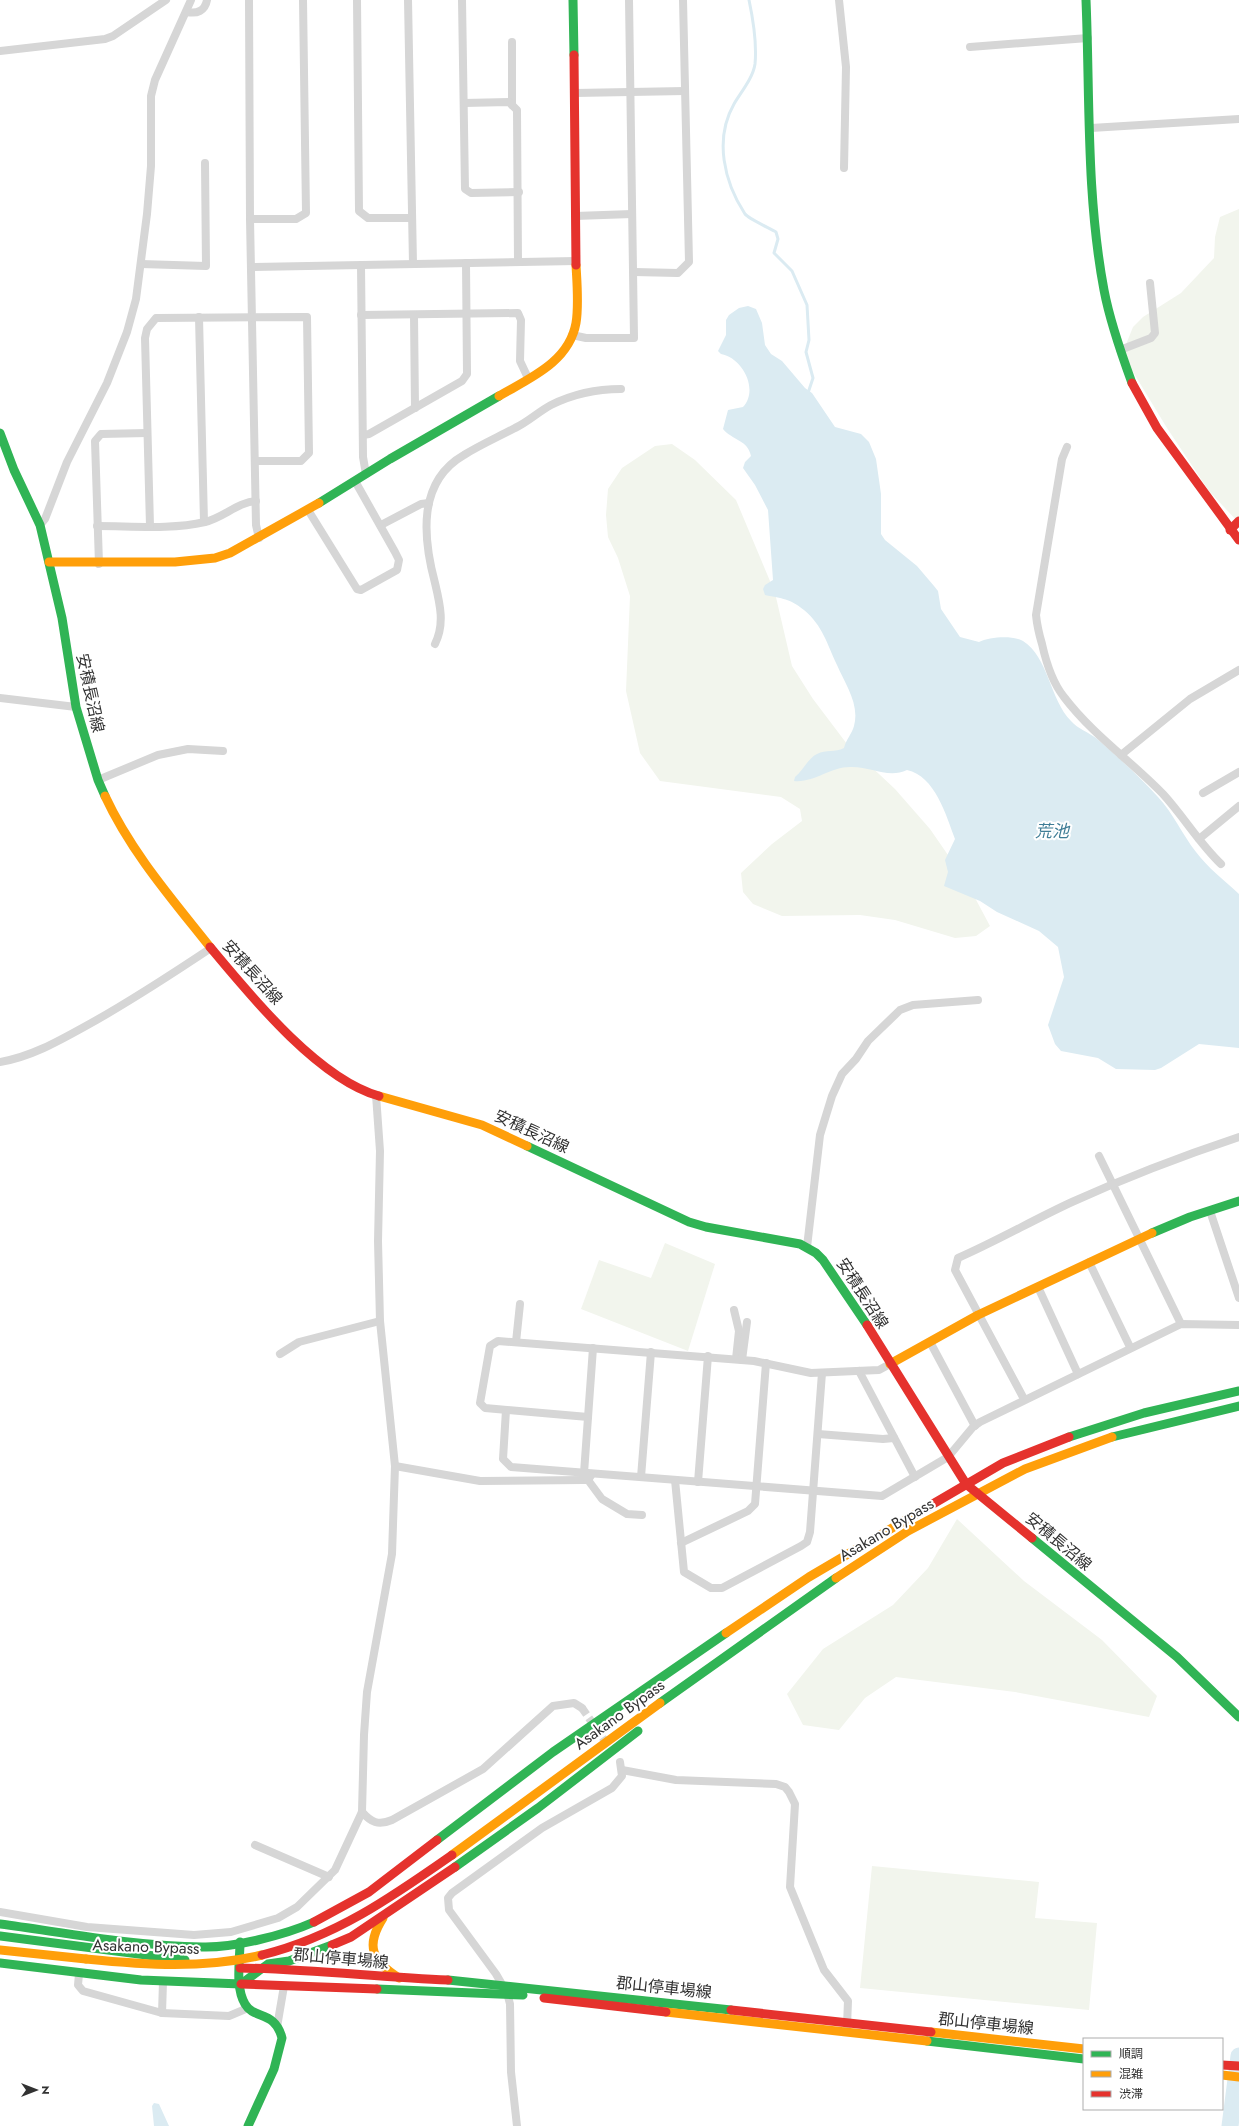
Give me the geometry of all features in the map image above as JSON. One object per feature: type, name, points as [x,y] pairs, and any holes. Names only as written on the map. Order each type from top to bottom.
[{"type":"main road","points":[[49,562],[99,564],[175,562],[210,559],[230,553],[308,510],[366,474],[550,366],[563,353],[572,335],[577,316],[573,0]]},
{"type":"main road","points":[[1086,0],[1091,128],[1099,266],[1120,350],[1132,384],[1152,420],[1230,530],[1239,540]]},
{"type":"main road","name":"安積長沼線","points":[[0,433],[14,470],[40,525],[62,618],[76,707],[98,780],[114,815],[150,872],[211,948],[269,1014],[318,1063],[353,1086],[376,1095],[482,1125],[688,1222],[714,1229],[787,1241],[807,1247],[816,1253],[835,1275],[966,1484],[1176,1657],[1239,1717]]},
{"type":"main road","points":[[1230,530],[1239,521]]},
{"type":"main road","points":[[890,1364],[978,1315],[1140,1238],[1239,1201]]},
{"type":"main road","points":[[1203,1399],[1239,1384]]},
{"type":"main road","name":"Asakano Bypass","points":[[0,1924],[203,1947],[240,1942],[298,1928],[322,1918],[369,1892],[553,1752],[809,1577],[966,1484],[1003,1463],[1070,1437],[1144,1413],[1239,1391]]},
{"type":"main road","name":"Asakano Bypass","points":[[0,1950],[145,1965],[185,1965],[244,1958],[310,1940],[359,1918],[452,1855],[706,1671],[871,1554],[908,1531],[978,1493],[1025,1470],[1068,1452],[1116,1436],[1239,1406]]},
{"type":"main road","points":[[1191,1418],[1239,1414]]},
{"type":"main road","points":[[241,1984],[268,1964],[289,1961],[351,1937],[449,1873],[589,1771],[690,1691],[701,1680],[706,1671]]},
{"type":"main road","points":[[385,1915],[373,1934],[373,1953],[386,1970],[399,1978]]},
{"type":"main road","name":"郡山停車場線","points":[[0,1936],[240,1968],[298,1969],[399,1978],[461,1980],[1083,2049]]},
{"type":"main road","points":[[240,1942],[241,1984],[244,2003],[253,2012],[271,2018],[282,2038],[282,2046],[266,2089],[248,2126]]},
{"type":"main road","name":"郡山停車場線","points":[[0,1963],[79,1974],[163,1981],[507,1993],[1083,2060]]},
{"type":"main road","points":[[1223,2064],[1239,2066]]},
{"type":"main road","points":[[1223,2075],[1239,2077]]},
{"type":"street","points":[[0,51],[106,39],[113,36],[166,0]]},
{"type":"street","points":[[40,525],[45,519],[67,462],[118,360],[136,299],[151,166],[151,96],[155,80],[187,12],[191,0]]},
{"type":"street","points":[[187,12],[193,13],[201,11],[205,7],[207,0]]},
{"type":"street","points":[[249,0],[250,220],[256,525],[259,538]]},
{"type":"street","points":[[250,220],[296,219],[306,212],[303,0]]},
{"type":"street","points":[[357,0],[359,211],[368,218],[412,218]]},
{"type":"street","points":[[408,0],[413,264]]},
{"type":"street","points":[[462,0],[465,189],[471,193],[519,192]]},
{"type":"street","points":[[572,335],[586,338],[634,338],[629,0]]},
{"type":"street","points":[[634,272],[678,273],[688,262],[683,0]]},
{"type":"street","points":[[839,0],[846,67],[844,168]]},
{"type":"street","points":[[970,47],[1088,38]]},
{"type":"street","points":[[512,42],[512,105]]},
{"type":"street","points":[[574,93],[685,91]]},
{"type":"street","points":[[464,103],[509,102],[517,110],[519,192],[518,262]]},
{"type":"street","points":[[1091,128],[1239,119]]},
{"type":"street","points":[[141,264],[206,266],[205,163]]},
{"type":"street","points":[[575,216],[632,214]]},
{"type":"street","points":[[252,267],[576,261]]},
{"type":"street","points":[[363,435],[462,381],[467,374],[466,263]]},
{"type":"street","points":[[361,265],[363,435],[364,467],[366,474]]},
{"type":"street","points":[[1120,350],[1151,338],[1155,333],[1150,283]]},
{"type":"street","points":[[361,315],[518,313],[521,320],[520,361],[528,378]]},
{"type":"street","points":[[414,315],[415,408]]},
{"type":"street","points":[[150,526],[145,338],[147,329],[156,318],[307,316],[309,453],[301,461],[255,461]]},
{"type":"street","points":[[199,317],[204,522]]},
{"type":"street","points":[[435,644],[441,632],[442,617],[426,546],[429,503],[432,489],[438,480],[451,464],[463,455],[522,425],[551,405],[599,389],[621,389]]},
{"type":"street","points":[[99,564],[95,441],[101,434],[147,433]]},
{"type":"street","points":[[1066,447],[1062,460],[1036,615],[1047,664],[1063,696],[1121,755],[1163,794],[1199,839],[1204,848],[1221,864]]},
{"type":"street","points":[[308,510],[356,589],[361,590],[397,570],[399,560],[381,525],[355,481]]},
{"type":"street","points":[[97,526],[176,526],[204,522],[217,519],[245,504],[256,501]]},
{"type":"street","points":[[381,525],[421,504],[429,503]]},
{"type":"street","points":[[1121,755],[1190,699],[1239,670]]},
{"type":"street","points":[[0,698],[76,707]]},
{"type":"street","points":[[98,780],[158,755],[188,749],[205,752],[223,752]]},
{"type":"street","points":[[1203,793],[1239,772]]},
{"type":"street","points":[[1199,839],[1239,806]]},
{"type":"street","points":[[0,1062],[31,1054],[75,1032],[146,992],[211,948]]},
{"type":"street","points":[[807,1247],[820,1135],[832,1096],[842,1074],[856,1059],[868,1041],[900,1010],[919,1005],[978,1000]]},
{"type":"street","points":[[0,1912],[87,1927],[194,1935],[239,1930],[288,1913],[329,1877],[335,1870],[362,1812],[366,1707],[377,1629],[392,1554],[395,1466],[380,1321],[378,1241],[380,1151],[376,1095]]},
{"type":"street","points":[[1024,1399],[955,1270],[958,1258],[1072,1202],[1143,1171],[1239,1137]]},
{"type":"street","points":[[1100,1156],[1181,1324]]},
{"type":"street","points":[[1210,1211],[1239,1298]]},
{"type":"street","points":[[1090,1262],[1130,1347]]},
{"type":"street","points":[[1038,1287],[1078,1374]]},
{"type":"street","points":[[516,1342],[520,1304]]},
{"type":"street","points":[[734,1310],[739,1332],[739,1359]]},
{"type":"street","points":[[280,1354],[299,1342],[380,1321]]},
{"type":"street","points":[[739,1359],[747,1322]]},
{"type":"street","points":[[395,1466],[480,1481],[588,1476],[641,1477],[882,1496],[948,1457],[975,1426],[1024,1399],[1078,1374],[1130,1347],[1181,1324],[1239,1325]]},
{"type":"street","points":[[588,1417],[485,1408],[480,1403],[490,1346],[498,1341],[708,1356],[766,1363],[811,1373],[879,1370],[890,1364]]},
{"type":"street","points":[[930,1342],[975,1426]]},
{"type":"street","points":[[593,1348],[588,1417],[588,1476],[602,1499],[627,1514],[642,1515]]},
{"type":"street","points":[[641,1477],[651,1352]]},
{"type":"street","points":[[698,1482],[708,1356]]},
{"type":"street","points":[[681,1542],[752,1509],[756,1501],[766,1363]]},
{"type":"street","points":[[858,1371],[915,1477]]},
{"type":"street","points":[[675,1480],[684,1572],[711,1588],[722,1588],[807,1542],[810,1532],[822,1373]]},
{"type":"street","points":[[506,1410],[503,1459],[511,1467],[588,1476]]},
{"type":"street","points":[[818,1434],[883,1439],[894,1438]]},
{"type":"street","points":[[362,1812],[375,1823],[392,1820],[483,1769],[554,1706],[563,1703],[574,1703],[582,1708]]},
{"type":"street","points":[[517,2126],[511,2072],[510,2004],[507,1993],[449,1910],[448,1901],[450,1895],[542,1828],[612,1788],[620,1779],[621,1766],[676,1780],[776,1784],[785,1787],[789,1792],[795,1809],[790,1887],[824,1970],[848,2001],[846,2033]]},
{"type":"street","points":[[255,1845],[329,1877]]},
{"type":"street","points":[[239,1930],[240,1942]]},
{"type":"street","points":[[79,1974],[78,1985],[83,1992],[162,2013],[229,2016],[248,2008]]},
{"type":"street","points":[[162,2013],[163,1981]]},
{"type":"street","points":[[277,2027],[284,1986]]},
{"type":"shaded area","points":[[1239,209],[1239,523],[1209,491],[1167,428],[1124,357],[1125,347],[1133,327],[1143,317],[1181,293],[1214,258],[1215,237],[1220,217]]},
{"type":"shaded area","points":[[672,444],[695,460],[736,500],[775,593],[792,666],[813,699],[847,744],[895,789],[930,829],[966,881],[990,926],[976,936],[955,938],[895,920],[860,915],[782,916],[753,904],[743,892],[741,873],[772,844],[802,821],[800,809],[781,797],[660,781],[640,753],[626,691],[630,596],[618,558],[608,537],[606,515],[608,489],[622,468],[655,446]]},
{"type":"shaded area","points":[[665,1243],[715,1264],[688,1351],[581,1309],[599,1260],[651,1278]]},
{"type":"shaded area","points":[[957,1519],[1024,1581],[1102,1640],[1157,1696],[1149,1717],[1015,1692],[896,1677],[865,1698],[839,1730],[803,1725],[787,1694],[823,1649],[893,1605],[928,1568]]},
{"type":"shaded area","points":[[872,1866],[1039,1882],[1035,1918],[1097,1923],[1089,2010],[860,1988]]},
{"type":"water","name":"荒池","points":[[748,306],[756,309],[762,323],[765,345],[771,354],[782,361],[805,388],[812,393],[835,427],[861,434],[869,442],[876,459],[881,494],[881,534],[885,540],[917,566],[938,591],[941,609],[960,637],[979,642],[983,640],[1007,637],[1019,639],[1031,648],[1044,667],[1058,702],[1071,721],[1096,738],[1143,781],[1163,803],[1201,858],[1239,894],[1239,1048],[1199,1044],[1161,1068],[1155,1070],[1116,1069],[1098,1058],[1061,1051],[1055,1044],[1048,1025],[1064,977],[1058,947],[1039,931],[997,912],[980,901],[944,886],[948,872],[945,860],[955,839],[938,798],[925,780],[917,774],[907,770],[886,773],[865,768],[850,767],[836,769],[808,780],[794,781],[795,777],[814,756],[827,751],[844,748],[854,726],[855,710],[851,694],[816,622],[799,606],[786,600],[765,595],[763,589],[765,585],[773,580],[768,510],[755,485],[743,468],[745,462],[751,456],[747,447],[723,429],[728,410],[743,407],[748,400],[749,384],[742,368],[729,357],[718,351],[726,335],[726,320],[729,315],[739,308]]},
{"type":"water","points":[[154,2103],[159,2104],[169,2126],[154,2126],[152,2106]]},
{"type":"waterway","points":[[749,0],[755,40],[755,64],[749,80],[728,117],[724,131],[724,160],[732,188],[745,214],[776,232],[778,239],[774,253],[792,271],[807,305],[809,340],[806,352],[813,378],[808,393]]},
{"type":"waterway","points":[[1230,2126],[1239,2056]]},
{"type":"tunnel","points":[[582,1708],[607,1744]]},
{"type":"traffic: fast","points":[[573,0],[574,55]]},
{"type":"traffic: fast","points":[[1086,0],[1091,182],[1098,254],[1109,314],[1132,383]]},
{"type":"traffic: fast","points":[[319,503],[390,459],[499,396]]},
{"type":"traffic: fast","points":[[0,433],[14,470],[40,525],[62,618],[76,707],[98,780],[105,796]]},
{"type":"traffic: fast","points":[[527,1146],[689,1222],[706,1227],[800,1244],[816,1253],[823,1260],[867,1325]]},
{"type":"traffic: fast","points":[[1152,1233],[1190,1217],[1239,1201]]},
{"type":"traffic: fast","points":[[1069,1437],[1144,1413],[1239,1391]]},
{"type":"traffic: fast","points":[[1112,1437],[1239,1406]]},
{"type":"traffic: fast","points":[[1032,1538],[1177,1657],[1239,1717]]},
{"type":"traffic: fast","points":[[660,1703],[836,1578]]},
{"type":"traffic: fast","points":[[437,1840],[553,1752],[726,1633]]},
{"type":"traffic: fast","points":[[455,1867],[538,1808],[638,1731]]},
{"type":"traffic: fast","points":[[0,1924],[126,1942],[215,1947],[259,1940],[289,1932],[314,1922]]},
{"type":"traffic: fast","points":[[0,1936],[185,1960]]},
{"type":"traffic: fast","points":[[240,1942],[239,1982],[245,2004],[249,2009],[275,2023],[282,2038],[274,2069],[248,2126]]},
{"type":"traffic: fast","points":[[0,1963],[141,1980],[241,1984],[268,1964],[289,1961],[332,1945]]},
{"type":"traffic: fast","points":[[448,1980],[731,2010]]},
{"type":"traffic: fast","points":[[377,1989],[523,1995]]},
{"type":"traffic: fast","points":[[927,2041],[1083,2059]]},
{"type":"traffic: slow","points":[[499,396],[546,367],[557,358],[572,337],[577,316],[578,294],[576,265]]},
{"type":"traffic: slow","points":[[49,562],[175,562],[215,558],[230,553],[319,503]]},
{"type":"traffic: slow","points":[[105,796],[115,817],[140,856],[210,947]]},
{"type":"traffic: slow","points":[[379,1096],[482,1125],[527,1146]]},
{"type":"traffic: slow","points":[[890,1364],[978,1315],[1152,1233]]},
{"type":"traffic: slow","points":[[836,1578],[908,1531],[1025,1469],[1112,1437]]},
{"type":"traffic: slow","points":[[726,1633],[809,1577],[926,1508]]},
{"type":"traffic: slow","points":[[452,1855],[660,1703]]},
{"type":"traffic: slow","points":[[383,1918],[374,1937],[374,1952],[377,1959],[390,1972],[399,1978]]},
{"type":"traffic: slow","points":[[0,1950],[86,1959]]},
{"type":"traffic: slow","points":[[86,1959],[152,1964],[196,1964],[262,1955]]},
{"type":"traffic: slow","points":[[666,2012],[927,2041]]},
{"type":"traffic: slow","points":[[931,2032],[1083,2049]]},
{"type":"traffic: slow","points":[[1223,2075],[1239,2077]]},
{"type":"traffic: jam","points":[[574,55],[576,265]]},
{"type":"traffic: jam","points":[[1132,383],[1157,428],[1239,540]]},
{"type":"traffic: jam","points":[[1230,530],[1239,521]]},
{"type":"traffic: jam","points":[[210,947],[265,1011],[309,1054],[332,1072],[356,1087],[379,1096]]},
{"type":"traffic: jam","points":[[867,1325],[966,1484],[1032,1538]]},
{"type":"traffic: jam","points":[[926,1508],[1003,1463],[1069,1437]]},
{"type":"traffic: jam","points":[[314,1922],[369,1892],[437,1840]]},
{"type":"traffic: jam","points":[[262,1955],[314,1938],[338,1927],[385,1900],[452,1855]]},
{"type":"traffic: jam","points":[[332,1945],[351,1937],[455,1867]]},
{"type":"traffic: jam","points":[[240,1968],[448,1980]]},
{"type":"traffic: jam","points":[[241,1984],[377,1989]]},
{"type":"traffic: jam","points":[[544,1998],[666,2012]]},
{"type":"traffic: jam","points":[[731,2010],[931,2032]]},
{"type":"traffic: jam","points":[[1223,2065],[1239,2066]]}]
